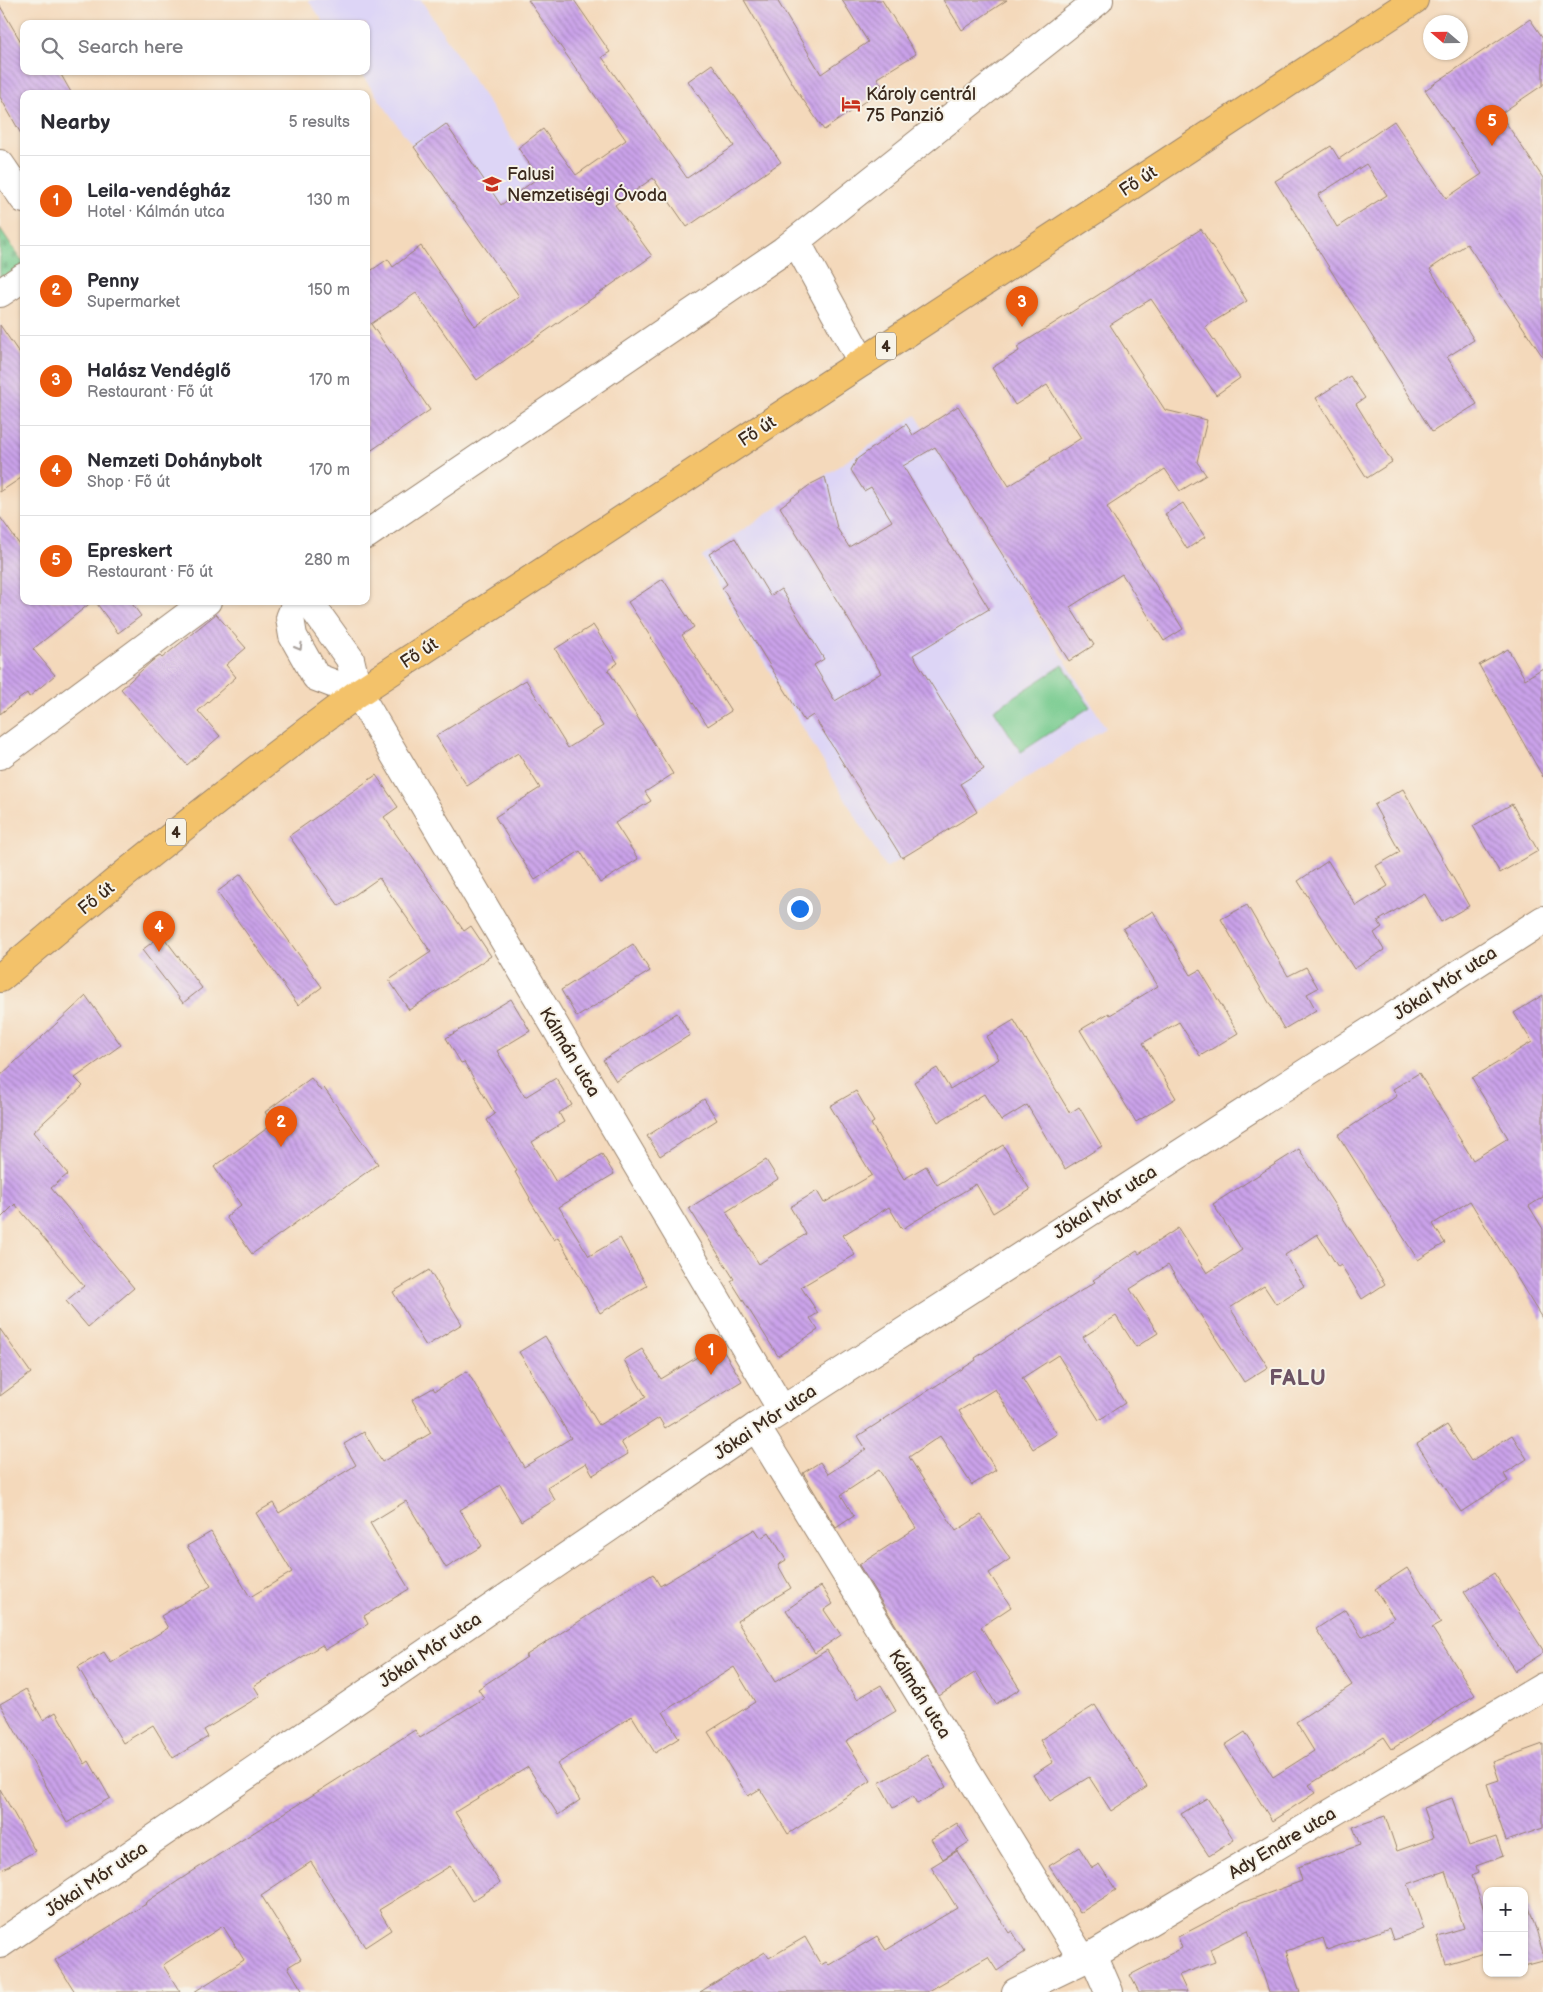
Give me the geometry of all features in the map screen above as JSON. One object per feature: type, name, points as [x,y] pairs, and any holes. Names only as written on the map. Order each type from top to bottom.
[{"type":"main road","name":"Fő út","points":[[0,978],[171,836],[358,693],[1414,0]]},
{"type":"street","points":[[370,532],[796,241],[1099,0]]},
{"type":"street","points":[[0,164],[20,193]]},
{"type":"street","points":[[796,241],[862,362]]},
{"type":"street","points":[[0,293],[20,280]]},
{"type":"street","points":[[0,755],[202,605]]},
{"type":"street","points":[[296,605],[290,618],[293,636],[316,677],[358,693]]},
{"type":"street","name":"Kálmán utca","points":[[306,605],[314,609],[350,660],[358,693],[782,1410]]},
{"type":"street","name":"Jókai Mór utca","points":[[0,1944],[782,1410],[1543,920]]},
{"type":"street","name":"Kálmán utca","points":[[756,1428],[1109,1992]]},
{"type":"street","name":"Ady Endre utca","points":[[1016,1992],[1088,1957],[1543,1686]]},
{"type":"shaded area","name":"Falusi Nemzetiségi Óvoda","points":[[308,0],[421,0],[518,148],[615,282],[544,331],[362,75],[370,75],[370,20],[322,20]]},
{"type":"shaded area","points":[[916,415],[1106,728],[886,868],[702,557]]},
{"type":"green space","points":[[0,228],[20,258],[20,267],[0,280]]},
{"type":"green space","points":[[1063,665],[1090,707],[1021,752],[994,710]]},
{"type":"building","points":[[528,0],[574,0],[610,52],[602,57],[687,178],[734,146],[688,81],[712,64],[781,162],[687,227],[653,178],[615,205],[652,256],[477,380],[416,293],[371,324],[430,410],[370,451],[370,271],[388,259],[393,267],[421,246],[475,326],[519,296],[414,147],[446,124],[501,205],[539,177],[518,148],[543,129],[576,175],[626,140]]},
{"type":"building","points":[[744,0],[777,0],[821,74],[868,42],[842,0],[882,0],[916,54],[877,78],[884,88],[824,130],[797,91]]},
{"type":"building","points":[[943,0],[1007,0],[962,30]]},
{"type":"building","points":[[0,6],[20,40],[20,75],[61,75],[70,90],[20,90],[20,132],[0,97]]},
{"type":"building","points":[[1530,19],[1543,38],[1543,85],[1500,114],[1543,178],[1543,357],[1467,244],[1430,269],[1474,340],[1447,357],[1477,404],[1432,432],[1275,181],[1331,146],[1339,159],[1394,121],[1446,198],[1482,174],[1425,90]],"holes":[[[1366,164],[1387,195],[1337,227],[1318,195]]]},
{"type":"building","points":[[1201,229],[1247,301],[1205,327],[1240,378],[1216,395],[1151,299],[1110,325],[1165,410],[1207,420],[1197,462],[1206,475],[1180,491],[1165,469],[1107,507],[1183,629],[1164,641],[1122,574],[1070,607],[1094,645],[1069,661],[935,447],[903,466],[989,609],[913,655],[984,769],[960,784],[977,812],[902,858],[813,715],[804,721],[722,588],[727,584],[709,554],[735,538],[770,596],[781,589],[824,659],[814,665],[835,701],[881,673],[780,507],[811,484],[825,477],[837,528],[849,547],[892,521],[871,487],[864,491],[851,470],[857,459],[906,424],[913,435],[958,406],[1009,486],[1050,460],[1081,438],[1047,385],[1015,405],[992,368],[1019,351],[1017,347]]},
{"type":"building","points":[[0,325],[20,354],[20,479],[0,492]]},
{"type":"building","points":[[1350,376],[1365,398],[1356,404],[1392,462],[1367,478],[1316,398]]},
{"type":"building","points":[[1183,503],[1205,537],[1187,549],[1165,514]]},
{"type":"building","points":[[0,517],[20,545],[20,605],[88,605],[33,649],[55,675],[29,697],[27,693],[0,714]]},
{"type":"building","points":[[663,579],[694,627],[682,635],[731,711],[708,726],[628,602]]},
{"type":"building","points":[[98,605],[133,605],[141,616],[118,633]]},
{"type":"building","points":[[216,614],[246,648],[226,665],[236,677],[198,711],[220,736],[187,765],[121,689],[152,661],[160,656],[162,658]]},
{"type":"building","points":[[593,625],[618,663],[608,670],[673,774],[645,792],[651,801],[615,823],[638,859],[600,883],[580,851],[535,880],[495,817],[540,788],[518,753],[467,786],[436,736],[526,680],[568,748],[603,726],[555,649]]},
{"type":"building","points":[[1508,649],[1525,679],[1543,668],[1543,777],[1479,665]]},
{"type":"building","points":[[376,775],[398,807],[384,817],[464,931],[471,926],[491,956],[409,1010],[389,980],[431,952],[379,878],[339,906],[289,836]]},
{"type":"building","points":[[1403,789],[1469,906],[1441,922],[1424,893],[1378,921],[1382,927],[1374,933],[1384,950],[1354,969],[1298,881],[1328,861],[1356,906],[1388,886],[1376,866],[1400,852],[1374,805]]},
{"type":"building","points":[[1512,804],[1538,851],[1500,873],[1473,826]]},
{"type":"building","points":[[241,874],[322,987],[298,1005],[217,892]]},
{"type":"building","points":[[1247,905],[1288,976],[1306,967],[1318,988],[1307,994],[1316,1010],[1284,1029],[1221,919]]},
{"type":"building","points":[[1153,911],[1191,975],[1200,970],[1238,1033],[1200,1056],[1179,1022],[1143,1043],[1176,1098],[1136,1122],[1080,1030],[1109,1013],[1110,1015],[1158,986],[1123,929]]},
{"type":"building","points":[[162,935],[202,988],[183,1003],[142,950]]},
{"type":"building","points":[[633,944],[650,971],[577,1017],[561,990]]},
{"type":"building","points":[[1543,995],[1543,1197],[1529,1206],[1543,1229],[1543,1320],[1470,1201],[1433,1224],[1445,1243],[1418,1260],[1338,1135],[1397,1096],[1393,1089],[1419,1073],[1473,1160],[1508,1138],[1472,1078],[1532,1042],[1514,1013]]},
{"type":"building","points":[[86,996],[121,1045],[75,1078],[83,1086],[33,1132],[68,1174],[51,1188],[134,1288],[88,1327],[66,1301],[84,1286],[15,1204],[0,1219],[0,1076]]},
{"type":"building","points":[[511,999],[530,1031],[497,1051],[525,1097],[556,1078],[572,1105],[559,1113],[564,1122],[532,1142],[556,1182],[602,1154],[614,1174],[559,1207],[589,1256],[620,1238],[647,1286],[600,1313],[558,1237],[554,1240],[529,1199],[515,1172],[517,1171],[487,1120],[495,1114],[464,1062],[461,1063],[446,1038]]},
{"type":"building","points":[[677,1013],[690,1035],[616,1081],[603,1060]]},
{"type":"building","points":[[1014,1020],[1070,1113],[1079,1107],[1102,1146],[1065,1169],[1027,1105],[1001,1121],[984,1094],[938,1122],[914,1082],[937,1068],[950,1089],[999,1059],[986,1037]]},
{"type":"building","points":[[311,1078],[321,1091],[324,1088],[378,1164],[252,1254],[226,1217],[241,1205],[214,1167],[273,1124],[265,1112]]},
{"type":"building","points":[[856,1091],[874,1122],[871,1124],[904,1179],[926,1166],[937,1185],[1003,1145],[1030,1190],[993,1213],[976,1184],[902,1229],[889,1207],[843,1235],[855,1255],[801,1287],[818,1313],[810,1318],[818,1330],[778,1356],[731,1281],[734,1279],[689,1208],[766,1160],[778,1179],[726,1212],[759,1264],[806,1234],[790,1207],[817,1191],[824,1203],[872,1175],[830,1106]]},
{"type":"building","points":[[704,1099],[717,1120],[660,1156],[647,1136]]},
{"type":"building","points":[[1299,1149],[1385,1284],[1362,1299],[1341,1265],[1338,1267],[1317,1234],[1285,1255],[1304,1286],[1276,1304],[1264,1286],[1230,1308],[1268,1367],[1244,1382],[1168,1265],[1130,1289],[1158,1333],[1136,1347],[1116,1316],[1083,1337],[1125,1403],[1099,1420],[1058,1355],[1022,1378],[1057,1434],[1033,1449],[995,1389],[959,1411],[996,1470],[972,1485],[940,1436],[909,1457],[956,1531],[981,1515],[1010,1559],[989,1573],[1011,1607],[981,1627],[1020,1689],[996,1704],[976,1672],[939,1696],[859,1565],[916,1528],[879,1470],[841,1495],[854,1516],[836,1528],[803,1473],[820,1462],[828,1474],[866,1449],[858,1436],[976,1360],[975,1358],[1095,1282],[1093,1280],[1137,1251],[1139,1254],[1178,1228],[1207,1273],[1242,1250],[1213,1204]]},
{"type":"building","points":[[429,1270],[462,1324],[426,1346],[393,1292]]},
{"type":"building","points":[[0,1329],[31,1373],[0,1396]]},
{"type":"building","points":[[545,1336],[599,1425],[646,1397],[624,1360],[642,1349],[661,1379],[719,1344],[742,1381],[665,1428],[659,1418],[621,1442],[628,1454],[593,1475],[586,1463],[547,1487],[555,1500],[521,1521],[500,1485],[460,1510],[482,1546],[446,1568],[406,1501],[370,1523],[409,1589],[364,1616],[368,1624],[325,1650],[322,1645],[254,1686],[260,1696],[204,1730],[208,1737],[173,1758],[153,1725],[123,1743],[78,1667],[104,1652],[111,1663],[168,1628],[161,1616],[211,1586],[187,1546],[211,1532],[250,1597],[292,1572],[256,1513],[273,1503],[279,1513],[356,1465],[344,1444],[364,1432],[382,1462],[431,1433],[412,1400],[433,1388],[435,1391],[467,1371],[524,1467],[571,1438],[519,1352]]},
{"type":"building","points":[[1447,1425],[1471,1461],[1512,1435],[1527,1459],[1504,1474],[1508,1481],[1461,1512],[1417,1444]]},
{"type":"building","points":[[755,1529],[761,1538],[769,1532],[786,1560],[778,1565],[791,1588],[737,1621],[775,1682],[827,1650],[857,1699],[881,1685],[896,1711],[846,1741],[871,1781],[788,1834],[760,1789],[748,1796],[708,1732],[755,1702],[734,1667],[663,1712],[679,1738],[655,1753],[632,1716],[557,1764],[580,1800],[558,1815],[528,1767],[455,1812],[500,1883],[472,1901],[450,1866],[379,1910],[391,1930],[365,1947],[311,1862],[261,1895],[301,1959],[288,1967],[303,1992],[194,1992],[244,1960],[223,1926],[163,1965],[180,1992],[75,1992],[55,1960],[146,1904],[190,1873],[415,1730],[420,1738],[484,1698],[478,1689],[527,1657],[525,1656],[653,1574],[660,1586]]},
{"type":"building","points":[[1407,1568],[1441,1623],[1432,1628],[1475,1695],[1392,1749],[1384,1737],[1309,1785],[1315,1793],[1272,1821],[1225,1745],[1245,1732],[1273,1777],[1314,1751],[1296,1722],[1352,1685],[1316,1629],[1345,1610],[1362,1637],[1394,1618],[1375,1589]]},
{"type":"building","points":[[1494,1573],[1543,1650],[1543,1653],[1515,1671],[1464,1592]]},
{"type":"building","points":[[821,1586],[833,1604],[824,1610],[841,1635],[815,1653],[786,1610]]},
{"type":"building","points":[[26,1689],[43,1720],[56,1712],[85,1764],[89,1761],[110,1798],[67,1823],[0,1704]]},
{"type":"building","points":[[1095,1705],[1147,1787],[1111,1811],[1089,1777],[1050,1801],[1033,1775],[1053,1762],[1040,1740]]},
{"type":"building","points":[[1543,1744],[1543,1828],[1506,1841],[1487,1784],[1499,1780],[1493,1762]]},
{"type":"building","points":[[928,1755],[946,1787],[917,1804],[913,1796],[893,1808],[879,1783]]},
{"type":"building","points":[[0,1789],[35,1851],[0,1871]]},
{"type":"building","points":[[1207,1798],[1234,1840],[1209,1856],[1181,1814]]},
{"type":"building","points":[[1452,1798],[1469,1846],[1496,1837],[1503,1856],[1476,1866],[1478,1873],[1472,1876],[1483,1908],[1483,1953],[1446,1964],[1437,1936],[1464,1928],[1445,1871],[1408,1884],[1424,1929],[1393,1940],[1389,1928],[1327,1950],[1323,1938],[1286,1951],[1300,1992],[1269,1992],[1248,1930],[1210,1949],[1215,1962],[1179,1975],[1187,1992],[1139,1992],[1130,1975],[1182,1948],[1178,1937],[1239,1904],[1302,1881],[1298,1867],[1360,1845],[1353,1827],[1385,1816],[1397,1851],[1433,1838],[1423,1808]]},
{"type":"building","points":[[957,1823],[969,1842],[943,1859],[931,1839]]},
{"type":"building","points":[[1079,1847],[1092,1868],[1099,1864],[1116,1890],[1080,1913],[1049,1866]]},
{"type":"building","points":[[957,1851],[1009,1933],[1012,1931],[1025,1952],[997,1971],[988,1957],[927,1992],[700,1992],[765,1952],[769,1958],[805,1937],[821,1965],[826,1962],[829,1965],[877,1936],[886,1950],[957,1908],[931,1867]]},
{"type":"building","points":[[1528,1907],[1543,1953],[1543,1961],[1528,1965],[1528,1932]]},
{"type":"place","name":"Károly centrál 75 Panzió","points":[[851,104]]},
{"type":"place","name":"Epreskert","points":[[1492,146]]},
{"type":"place","name":"Falusi Nemzetiségi Óvoda","points":[[492,184]]},
{"type":"place","name":"Halász Vendéglő","points":[[1022,327]]},
{"type":"place","name":"Nemzeti Dohánybolt","points":[[159,952]]},
{"type":"place","name":"Penny","points":[[281,1147]]},
{"type":"place","name":"Leila-vendégház","points":[[711,1375]]},
{"type":"district","name":"FALU","points":[[1298,1377]]}]
